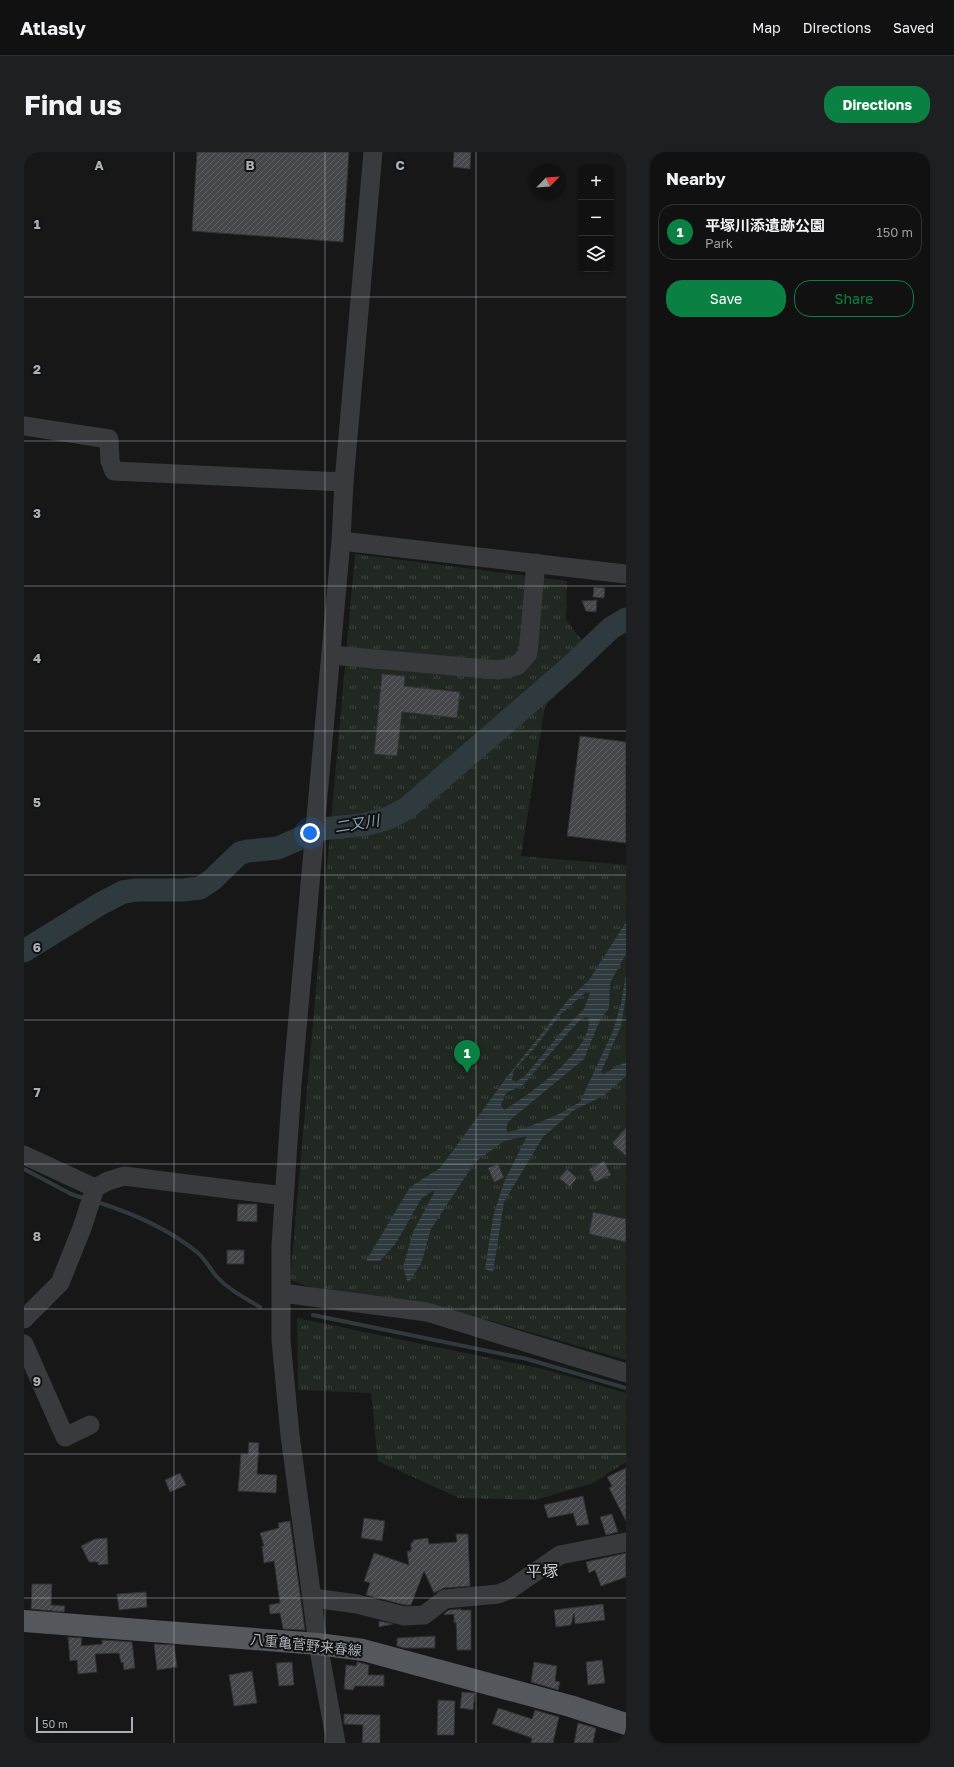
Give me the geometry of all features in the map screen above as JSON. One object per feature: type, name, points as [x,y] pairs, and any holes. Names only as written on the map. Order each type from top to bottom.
[{"type":"main road","name":"八重亀菅野来春線","points":[[24,1621],[318,1644],[363,1650],[570,1706],[626,1724]]},
{"type":"street","points":[[336,1743],[318,1644],[290,1435],[281,1340],[281,1245],[292,1084],[341,541],[344,482],[373,152]]},
{"type":"street","points":[[24,426],[109,439],[110,461],[114,471],[344,482]]},
{"type":"street","points":[[341,541],[626,574]]},
{"type":"street","points":[[331,655],[498,670],[517,666],[528,654],[536,563]]},
{"type":"street","points":[[24,1155],[95,1188]]},
{"type":"street","points":[[24,1319],[60,1283],[82,1228],[95,1188],[108,1181],[124,1176],[284,1196]]},
{"type":"street","points":[[282,1293],[427,1312],[626,1373]]},
{"type":"street","points":[[24,1344],[65,1437],[90,1426]]},
{"type":"street","points":[[313,1598],[357,1604],[404,1616],[424,1615],[445,1599],[498,1594],[509,1590],[560,1555],[626,1542]]},
{"type":"green space","points":[[355,554],[567,581],[566,620],[595,657],[545,706],[521,856],[626,865],[626,1360],[492,1321],[307,1286],[290,1280]]},
{"type":"green space","points":[[297,1318],[543,1369],[626,1393],[626,1462],[593,1483],[535,1500],[459,1498],[378,1461],[371,1393],[298,1390]]},
{"type":"shaded area","points":[[626,922],[626,954],[610,983],[609,1008],[600,1020],[584,1059],[510,1120],[507,1130],[508,1132],[528,1127],[557,1115],[580,1102],[613,1031],[621,1004],[626,974],[626,995],[621,1026],[601,1072],[603,1074],[626,1062],[626,1076],[605,1095],[574,1110],[543,1137],[504,1202],[493,1272],[485,1269],[493,1217],[504,1182],[527,1136],[504,1141],[475,1162],[431,1229],[421,1264],[408,1283],[403,1267],[413,1232],[435,1191],[432,1191],[421,1199],[396,1243],[380,1261],[366,1261],[410,1187],[440,1168],[507,1077],[568,1000],[589,980]],"holes":[[[586,992],[590,993],[584,1009],[563,1030],[525,1076],[516,1082],[512,1080],[514,1070],[533,1050],[560,1015]],[[588,1017],[588,1029],[582,1042],[571,1056],[543,1083],[515,1104],[504,1110],[501,1105],[506,1093],[523,1085],[582,1018]]]},
{"type":"building","points":[[197,152],[349,152],[343,242],[192,231]]},
{"type":"building","points":[[454,152],[471,152],[470,169],[453,167]]},
{"type":"building","points":[[594,587],[605,588],[604,598],[593,597]]},
{"type":"building","points":[[597,600],[596,612],[586,611],[582,601]]},
{"type":"building","points":[[382,674],[405,676],[404,686],[460,692],[457,718],[402,712],[397,756],[374,754]]},
{"type":"building","points":[[580,736],[626,742],[626,843],[567,836]]},
{"type":"building","points":[[626,1128],[626,1156],[612,1143]]},
{"type":"building","points":[[604,1161],[611,1175],[595,1182],[589,1169]]},
{"type":"building","points":[[498,1164],[504,1178],[494,1182],[488,1168]]},
{"type":"building","points":[[567,1169],[577,1178],[570,1187],[559,1178]]},
{"type":"building","points":[[238,1204],[257,1204],[257,1222],[237,1221]]},
{"type":"building","points":[[593,1212],[626,1219],[626,1242],[589,1234]]},
{"type":"building","points":[[227,1250],[244,1250],[244,1264],[227,1264]]},
{"type":"building","points":[[249,1442],[259,1443],[257,1474],[277,1475],[276,1493],[238,1491],[241,1454],[248,1454]]},
{"type":"building","points":[[626,1468],[626,1521],[609,1488],[612,1486],[607,1477]]},
{"type":"building","points":[[180,1473],[186,1485],[170,1492],[165,1480]]},
{"type":"building","points":[[583,1496],[589,1524],[577,1526],[573,1513],[548,1518],[544,1505]]},
{"type":"building","points":[[612,1514],[618,1532],[606,1535],[600,1517]]},
{"type":"building","points":[[364,1518],[385,1521],[382,1541],[361,1538]]},
{"type":"building","points":[[290,1521],[305,1630],[283,1629],[280,1613],[270,1614],[269,1605],[280,1603],[274,1561],[264,1563],[262,1546],[264,1546],[260,1533],[279,1528],[278,1523]]},
{"type":"building","points":[[456,1534],[468,1534],[470,1586],[444,1588],[434,1593],[424,1571],[411,1605],[405,1605],[366,1595],[370,1583],[364,1581],[374,1553],[409,1565],[407,1551],[411,1551],[411,1543],[413,1540],[428,1538],[429,1544],[457,1542]]},
{"type":"building","points":[[107,1538],[108,1564],[98,1565],[98,1562],[89,1562],[81,1546],[95,1539]]},
{"type":"building","points":[[626,1553],[626,1577],[601,1586],[595,1570],[589,1573],[586,1562]]},
{"type":"building","points":[[32,1584],[52,1584],[51,1605],[65,1606],[64,1612],[31,1609]]},
{"type":"building","points":[[146,1592],[147,1607],[119,1610],[117,1594]]},
{"type":"building","points":[[603,1604],[605,1620],[575,1624],[574,1613],[571,1625],[556,1627],[554,1610]]},
{"type":"building","points":[[449,1610],[471,1610],[471,1650],[457,1650],[456,1622],[454,1623],[454,1614],[444,1615]]},
{"type":"building","points":[[379,1621],[393,1624],[379,1627]]},
{"type":"building","points":[[435,1636],[435,1648],[404,1648],[397,1646],[397,1638]]},
{"type":"building","points":[[68,1637],[82,1638],[81,1646],[102,1644],[102,1640],[132,1642],[135,1668],[124,1670],[123,1662],[121,1663],[119,1653],[95,1654],[97,1672],[78,1674],[77,1660],[70,1661]]},
{"type":"building","points":[[154,1644],[174,1645],[177,1667],[157,1670]]},
{"type":"building","points":[[602,1660],[605,1683],[588,1685],[586,1662]]},
{"type":"building","points":[[292,1662],[294,1685],[279,1686],[276,1663]]},
{"type":"building","points":[[357,1662],[369,1665],[368,1675],[384,1675],[384,1686],[355,1686],[353,1690],[344,1689],[346,1665],[356,1666]]},
{"type":"building","points":[[534,1662],[557,1666],[555,1681],[560,1682],[558,1690],[531,1682]]},
{"type":"building","points":[[252,1671],[257,1703],[234,1706],[229,1675]]},
{"type":"building","points":[[462,1692],[475,1693],[473,1710],[460,1708]]},
{"type":"building","points":[[438,1700],[455,1701],[454,1735],[437,1735]]},
{"type":"building","points":[[498,1708],[532,1719],[535,1710],[559,1717],[553,1743],[531,1743],[532,1738],[492,1724]]},
{"type":"building","points":[[344,1714],[380,1715],[380,1743],[362,1743],[363,1725],[344,1724]]},
{"type":"building","points":[[578,1723],[596,1728],[593,1743],[574,1743]]},
{"type":"waterway","name":"二又川","points":[[24,951],[100,904],[123,892],[137,890],[183,890],[200,888],[212,880],[240,853],[278,848],[321,829],[363,825],[386,819],[406,809],[570,667],[611,628],[626,619]]},
{"type":"waterway","points":[[24,1169],[71,1194],[86,1199]]},
{"type":"waterway","points":[[97,1202],[137,1217],[175,1236],[198,1253],[217,1277],[227,1286],[237,1294],[260,1307]]},
{"type":"waterway","points":[[313,1315],[527,1359],[626,1388]]},
{"type":"place","name":"平塚川添遺跡公園","points":[[467,1073]]},
{"type":"district","name":"平塚","points":[[542,1571]]}]
